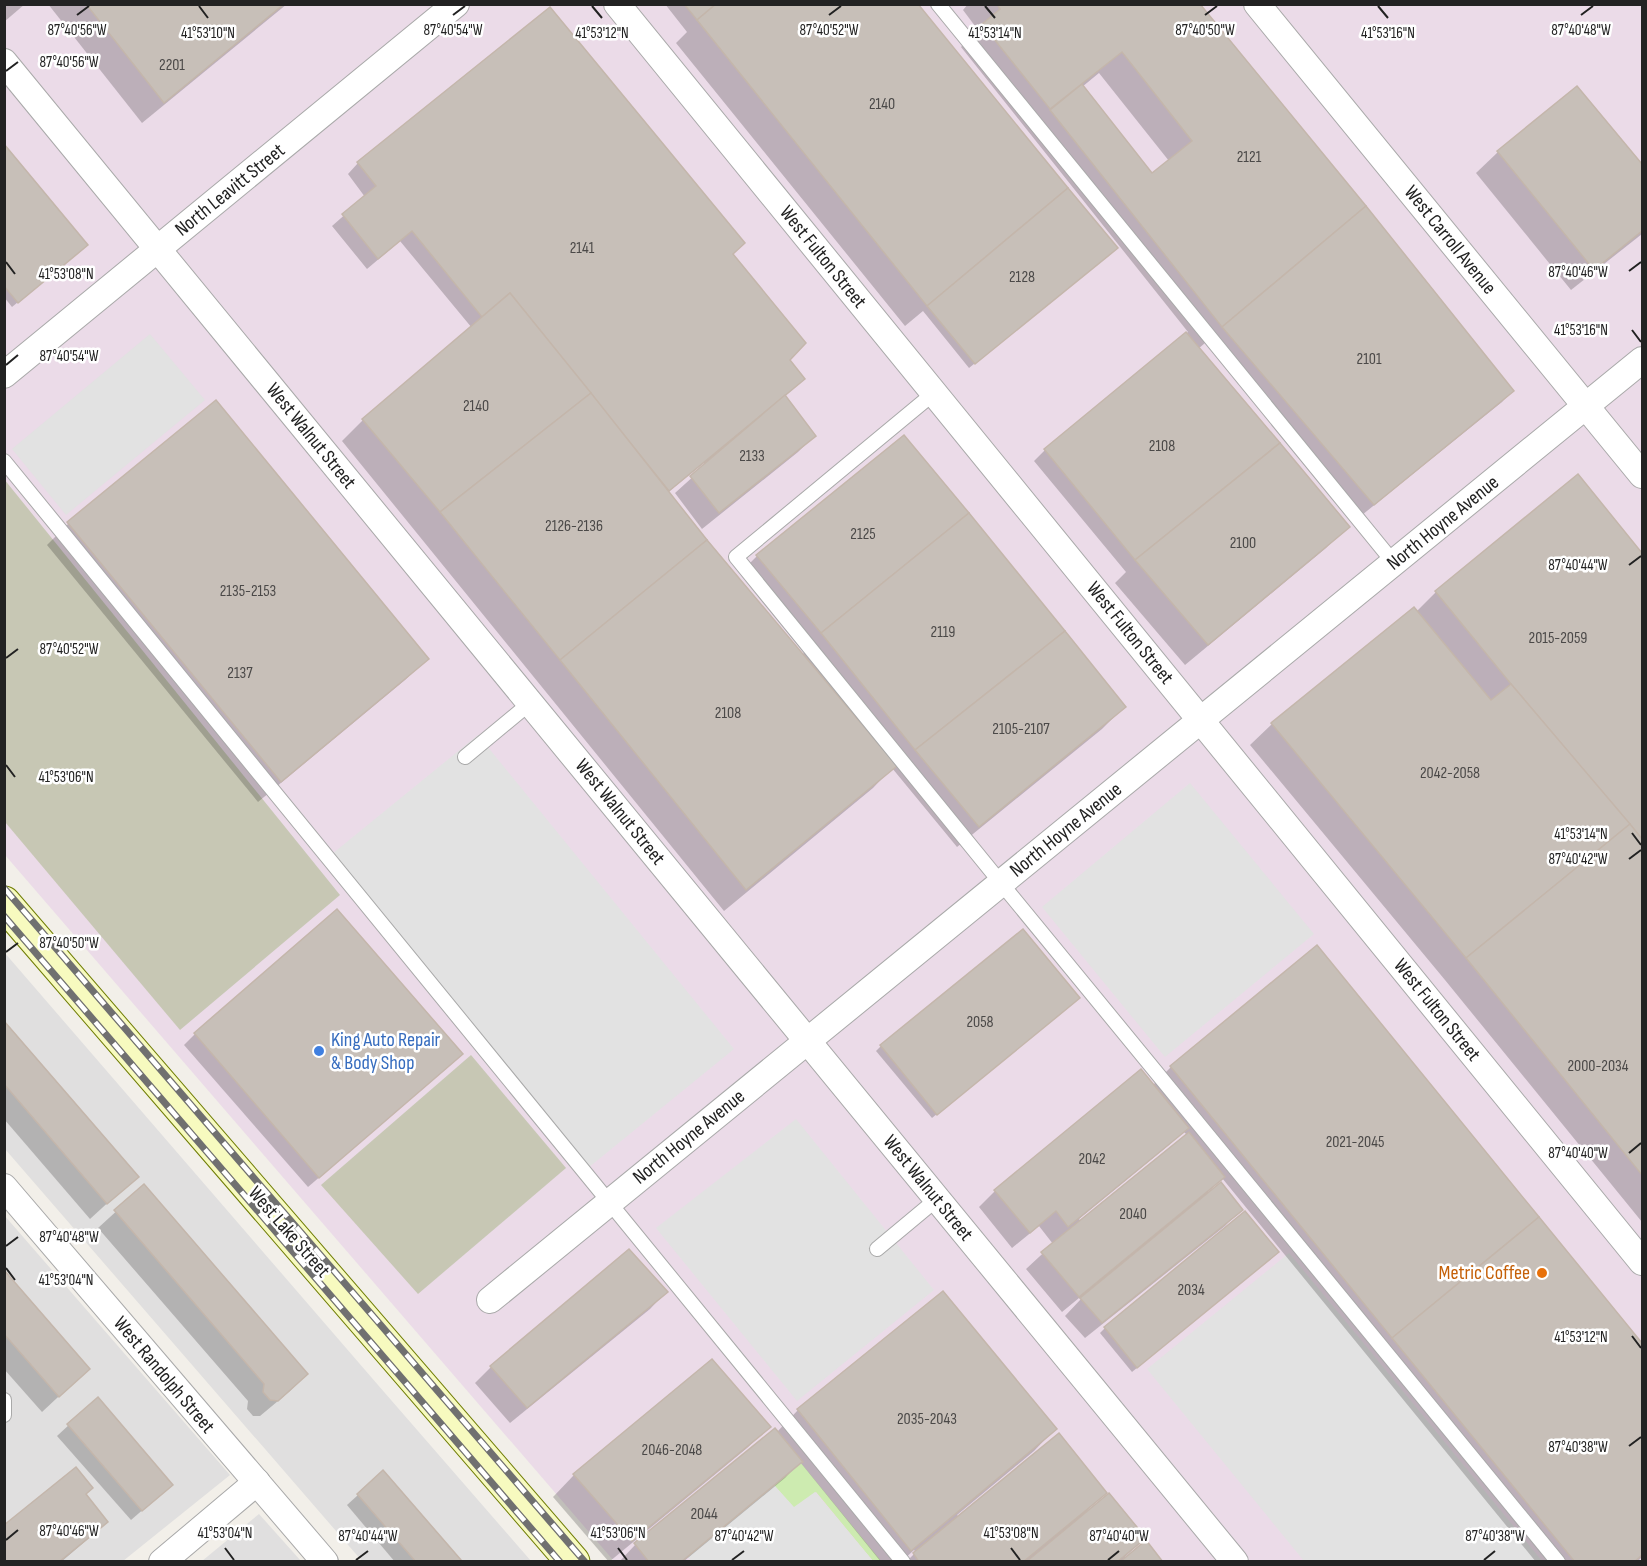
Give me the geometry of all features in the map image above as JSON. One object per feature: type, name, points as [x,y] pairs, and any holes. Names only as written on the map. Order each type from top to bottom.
[{"type":"main road","name":"West Lake Street","points":[[4,903],[573,1562]]},
{"type":"street","name":"North Leavitt Street","points":[[4,375],[456,4]]},
{"type":"street","name":"West Fulton Street","points":[[617,4],[1642,1262]]},
{"type":"street","name":"West Carroll Avenue","points":[[1257,4],[1642,475]]},
{"type":"street","name":"West Walnut Street","points":[[4,62],[1235,1562]]},
{"type":"street","name":"North Hoyne Avenue","points":[[490,1300],[1642,360]]},
{"type":"street","name":"West Randolph Street","points":[[4,1187],[325,1562]]},
{"type":"street","points":[[162,1562],[257,1482]]},
{"type":"lane","points":[[938,4],[1394,563]]},
{"type":"lane","points":[[934,393],[736,557],[1558,1562]]},
{"type":"lane","points":[[4,460],[903,1562]]},
{"type":"lane","points":[[465,757],[530,704]]},
{"type":"lane","points":[[877,1250],[937,1199]]},
{"type":"lane","points":[[4,1400],[4,1415]]},
{"type":"shaded area","points":[[4,5],[1642,5],[1642,1561],[614,1561],[5,855]]},
{"type":"shaded area","points":[[150,334],[205,400],[66,515],[12,449]]},
{"type":"shaded area","points":[[4,479],[340,895],[180,1030],[5,822]]},
{"type":"shaded area","points":[[478,735],[734,1049],[588,1168],[332,854]]},
{"type":"shaded area","points":[[1190,783],[1314,934],[1165,1057],[1042,907]]},
{"type":"shaded area","points":[[4,952],[531,1561],[362,1561],[5,1149]]},
{"type":"shaded area","points":[[471,1055],[566,1168],[418,1294],[321,1185]]},
{"type":"shaded area","points":[[796,1119],[934,1290],[797,1401],[656,1228]]},
{"type":"shaded area","points":[[4,1215],[230,1475],[123,1561],[5,1561]]},
{"type":"shaded area","points":[[1289,1253],[1542,1561],[1304,1561],[1147,1369]]},
{"type":"shaded area","points":[[774,1485],[794,1507],[815,1492],[873,1561],[692,1562],[687,1556]]},
{"type":"shaded area","points":[[259,1514],[301,1561],[202,1561]]},
{"type":"green space","points":[[801,1463],[881,1561],[873,1561],[816,1492],[794,1508],[774,1485]]},
{"type":"building","points":[[86,4],[284,4],[164,103]]},
{"type":"building","points":[[684,4],[716,4],[697,20]]},
{"type":"building","points":[[716,4],[918,4],[1068,188],[927,306],[697,20]]},
{"type":"building","points":[[997,4],[1200,4],[1366,206],[1222,327],[1050,110],[1082,84],[1152,173],[1192,141],[1122,52],[1050,109],[982,24],[1000,9]]},
{"type":"building","points":[[550,7],[745,243],[733,254],[806,343],[790,360],[805,379],[669,491],[510,293],[482,317],[412,231],[378,259],[342,214],[376,186],[357,162]]},
{"type":"building","points":[[1577,86],[1642,164],[1642,231],[1594,270],[1497,151]]},
{"type":"building","points":[[4,144],[88,245],[18,303],[4,286]]},
{"type":"building","points":[[1068,188],[1118,248],[975,364],[927,306]]},
{"type":"building","points":[[1366,206],[1514,391],[1374,505],[1222,327]]},
{"type":"building","points":[[510,293],[591,393],[440,512],[362,419]]},
{"type":"building","points":[[1186,332],[1280,443],[1135,560],[1044,449]]},
{"type":"building","points":[[591,393],[707,540],[560,660],[440,512]]},
{"type":"building","points":[[785,395],[816,436],[719,513],[690,476]]},
{"type":"building","points":[[216,400],[429,659],[281,782],[67,522]]},
{"type":"building","points":[[904,435],[969,513],[821,633],[756,555]]},
{"type":"building","points":[[1280,443],[1350,527],[1208,645],[1135,560]]},
{"type":"building","points":[[1578,474],[1642,553],[1642,839],[1435,591]]},
{"type":"building","points":[[969,513],[1065,631],[915,750],[821,633]]},
{"type":"building","points":[[707,540],[897,766],[746,890],[560,660]]},
{"type":"building","points":[[1414,607],[1491,700],[1511,684],[1630,824],[1466,958],[1271,723]]},
{"type":"building","points":[[1065,631],[1126,707],[979,827],[915,750]]},
{"type":"building","points":[[1630,824],[1642,839],[1642,1175],[1466,958]]},
{"type":"building","points":[[337,909],[463,1054],[319,1178],[194,1033]]},
{"type":"building","points":[[1023,929],[1080,998],[937,1115],[880,1045]]},
{"type":"building","points":[[1317,945],[1539,1217],[1392,1338],[1170,1066]]},
{"type":"building","points":[[4,1021],[139,1177],[107,1204],[4,1084]]},
{"type":"building","points":[[1141,1069],[1189,1128],[1068,1227],[1056,1211],[1030,1233],[994,1190]]},
{"type":"building","points":[[1189,1132],[1225,1177],[1079,1297],[1041,1252]]},
{"type":"building","points":[[1221,1182],[1243,1210],[1102,1323],[1080,1298]]},
{"type":"building","points":[[144,1184],[308,1374],[278,1401],[270,1400],[263,1392],[264,1384],[114,1210]]},
{"type":"building","points":[[1245,1211],[1279,1252],[1137,1368],[1104,1327]]},
{"type":"building","points":[[1539,1217],[1642,1343],[1642,1555],[1634,1562],[1575,1562],[1392,1338]]},
{"type":"building","points":[[629,1249],[668,1292],[527,1408],[490,1366]]},
{"type":"building","points":[[4,1270],[90,1369],[59,1397],[4,1334]]},
{"type":"building","points":[[943,1291],[1057,1429],[911,1551],[797,1409]]},
{"type":"building","points":[[712,1359],[771,1427],[632,1541],[573,1474]]},
{"type":"building","points":[[98,1397],[173,1485],[142,1511],[67,1424]]},
{"type":"building","points":[[775,1428],[803,1462],[681,1562],[649,1562],[634,1543]]},
{"type":"building","points":[[1059,1433],[1107,1493],[1023,1562],[919,1562],[913,1553]]},
{"type":"building","points":[[76,1467],[93,1488],[86,1494],[108,1522],[59,1562],[4,1562],[4,1525]]},
{"type":"building","points":[[383,1470],[462,1562],[416,1562],[357,1494]]},
{"type":"building","points":[[1109,1493],[1146,1538],[1117,1562],[1026,1562]]},
{"type":"building","points":[[1146,1540],[1163,1562],[1120,1562]]},
{"type":"railway","points":[[4,888],[585,1562]]},
{"type":"railway","points":[[4,916],[560,1562]]},
{"type":"place","name":"King Auto Repair & Body Shop","points":[[319,1051]]},
{"type":"place","name":"Metric Coffee","points":[[1542,1273]]}]
